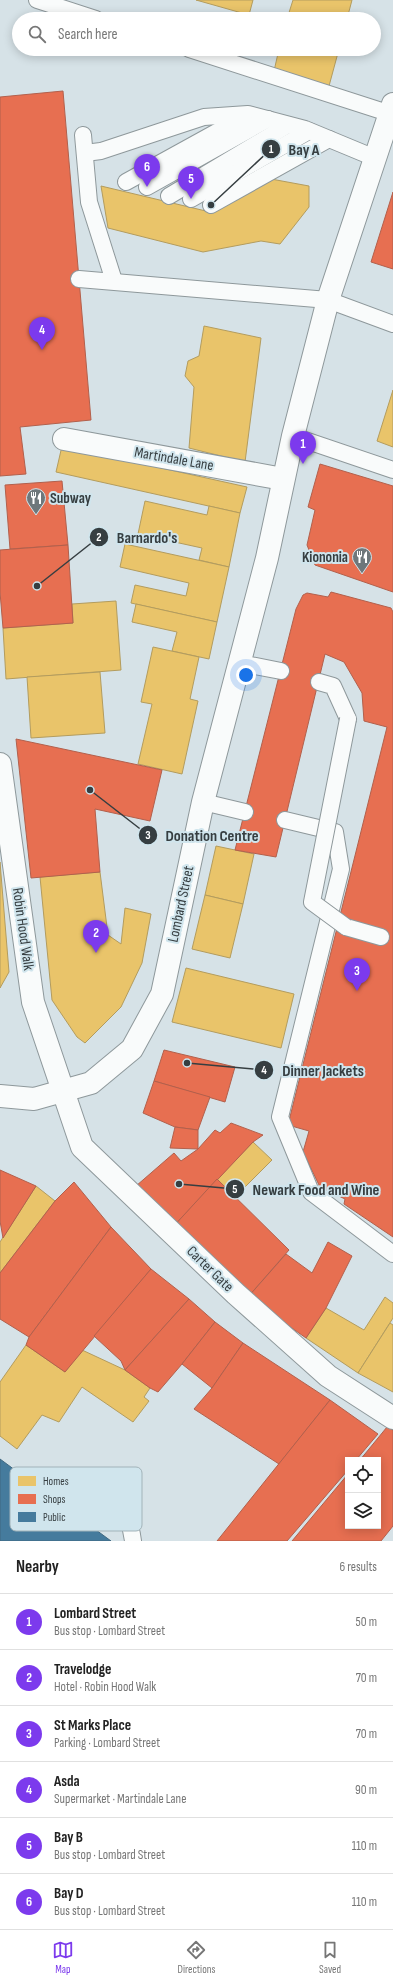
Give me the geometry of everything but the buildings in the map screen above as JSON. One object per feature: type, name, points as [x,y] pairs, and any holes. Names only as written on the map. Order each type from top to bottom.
[{"type":"main road","name":"Lombard Street","points":[[0,1096],[34,1098],[91,1083],[132,1049],[162,994],[204,802],[240,663],[293,436],[328,300],[391,109]]},
{"type":"main road","name":"Martindale Lane","points":[[64,439],[283,479]]},
{"type":"main road","name":"Robin Hood Walk","points":[[0,764],[33,1002],[62,1091]]},
{"type":"main road","name":"Carter Gate","points":[[62,1091],[82,1147],[236,1294],[328,1376],[393,1418]]},
{"type":"lane","points":[[37,0],[74,12]]},
{"type":"lane","points":[[213,56],[391,109]]},
{"type":"lane","points":[[85,153],[101,151],[204,117],[248,114],[309,131],[374,158]]},
{"type":"lane","points":[[126,182],[248,114]]},
{"type":"lane","points":[[147,187],[268,120]]},
{"type":"lane","points":[[169,196],[288,125]]},
{"type":"lane","points":[[191,198],[309,131]]},
{"type":"lane","points":[[83,135],[89,202],[114,282]]},
{"type":"lane","points":[[211,205],[329,139]]},
{"type":"lane","points":[[79,280],[328,300],[393,324]]},
{"type":"lane","points":[[293,436],[393,470]]},
{"type":"lane","points":[[240,663],[280,672]]},
{"type":"lane","points":[[319,682],[333,686],[348,719],[312,902],[346,927],[381,937]]},
{"type":"lane","points":[[204,802],[245,812]]},
{"type":"lane","points":[[285,820],[335,832],[341,869],[280,1117],[311,1192],[393,1254]]},
{"type":"lane","points":[[131,1531],[133,1541]]},
{"type":"place","name":"Bay D","points":[[147,187]]},
{"type":"place","name":"Bay B","points":[[191,199]]},
{"type":"place","name":"Bay A","points":[[211,205]]},
{"type":"place","name":"Asda","points":[[42,350]]},
{"type":"place","name":"Lombard Street","points":[[303,464]]},
{"type":"place","name":"Subway","points":[[36,515]]},
{"type":"place","name":"Kiononia","points":[[362,574]]},
{"type":"place","name":"Barnardo's","points":[[37,586]]},
{"type":"place","name":"Donation Centre","points":[[90,790]]},
{"type":"place","name":"Travelodge","points":[[96,953]]},
{"type":"place","name":"St Marks Place","points":[[357,991]]},
{"type":"place","name":"Dinner Jackets","points":[[187,1063]]},
{"type":"place","name":"Newark Food and Wine","points":[[179,1184]]}]
